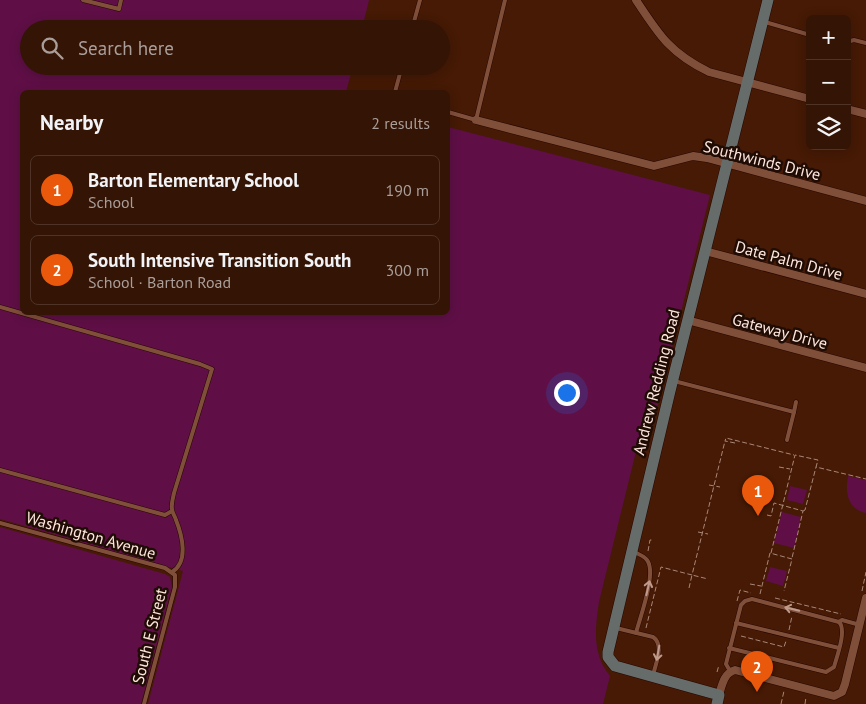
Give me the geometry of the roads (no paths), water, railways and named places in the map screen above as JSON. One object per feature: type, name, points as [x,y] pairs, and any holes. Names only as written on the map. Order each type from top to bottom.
[{"type":"street","points":[[636,0],[660,36],[682,56],[709,72],[806,97]]},
{"type":"street","name":"Andrew Redding Road","points":[[718,699],[620,668],[611,662],[608,652],[672,380],[768,0]]},
{"type":"street","points":[[851,110],[866,114]]},
{"type":"street","name":"Southwinds Drive","points":[[476,120],[654,166],[693,156],[727,163],[866,200]]},
{"type":"street","name":"Date Palm Drive","points":[[705,251],[866,294]]},
{"type":"street","name":"Gateway Drive","points":[[688,320],[866,368]]},
{"type":"street","points":[[718,699],[725,676],[730,671],[735,670],[834,696],[842,692],[860,625],[864,594]]},
{"type":"lane","points":[[83,0],[119,8],[121,0]]},
{"type":"lane","points":[[414,20],[420,0]]},
{"type":"lane","points":[[450,113],[476,120],[505,0]]},
{"type":"lane","points":[[762,22],[806,34]]},
{"type":"lane","points":[[851,41],[866,43]]},
{"type":"lane","points":[[396,90],[400,75]]},
{"type":"lane","points":[[0,307],[20,313]]},
{"type":"lane","points":[[0,470],[165,515],[172,511],[174,493],[212,369],[28,315]]},
{"type":"lane","points":[[672,380],[794,412]]},
{"type":"lane","points":[[786,440],[796,402]]},
{"type":"lane","name":"South E Street","points":[[144,704],[175,587],[173,574],[180,564],[183,549],[179,528],[172,511]]},
{"type":"lane","name":"Washington Avenue","points":[[0,523],[164,568],[173,574]]},
{"type":"lane","points":[[632,551],[646,559],[650,568],[650,576],[636,633]]},
{"type":"lane","points":[[730,648],[826,672],[834,667],[843,631],[842,624],[752,600],[745,601],[741,605],[736,623],[726,664],[730,671]]},
{"type":"lane","points":[[838,622],[842,620],[860,625]]},
{"type":"lane","points":[[736,623],[839,648]]},
{"type":"lane","points":[[613,628],[653,636],[659,644],[652,677]]},
{"type":"place","name":"Barton Elementary School","points":[[758,516]]},
{"type":"place","name":"South Intensive Transition South","points":[[757,692]]}]
